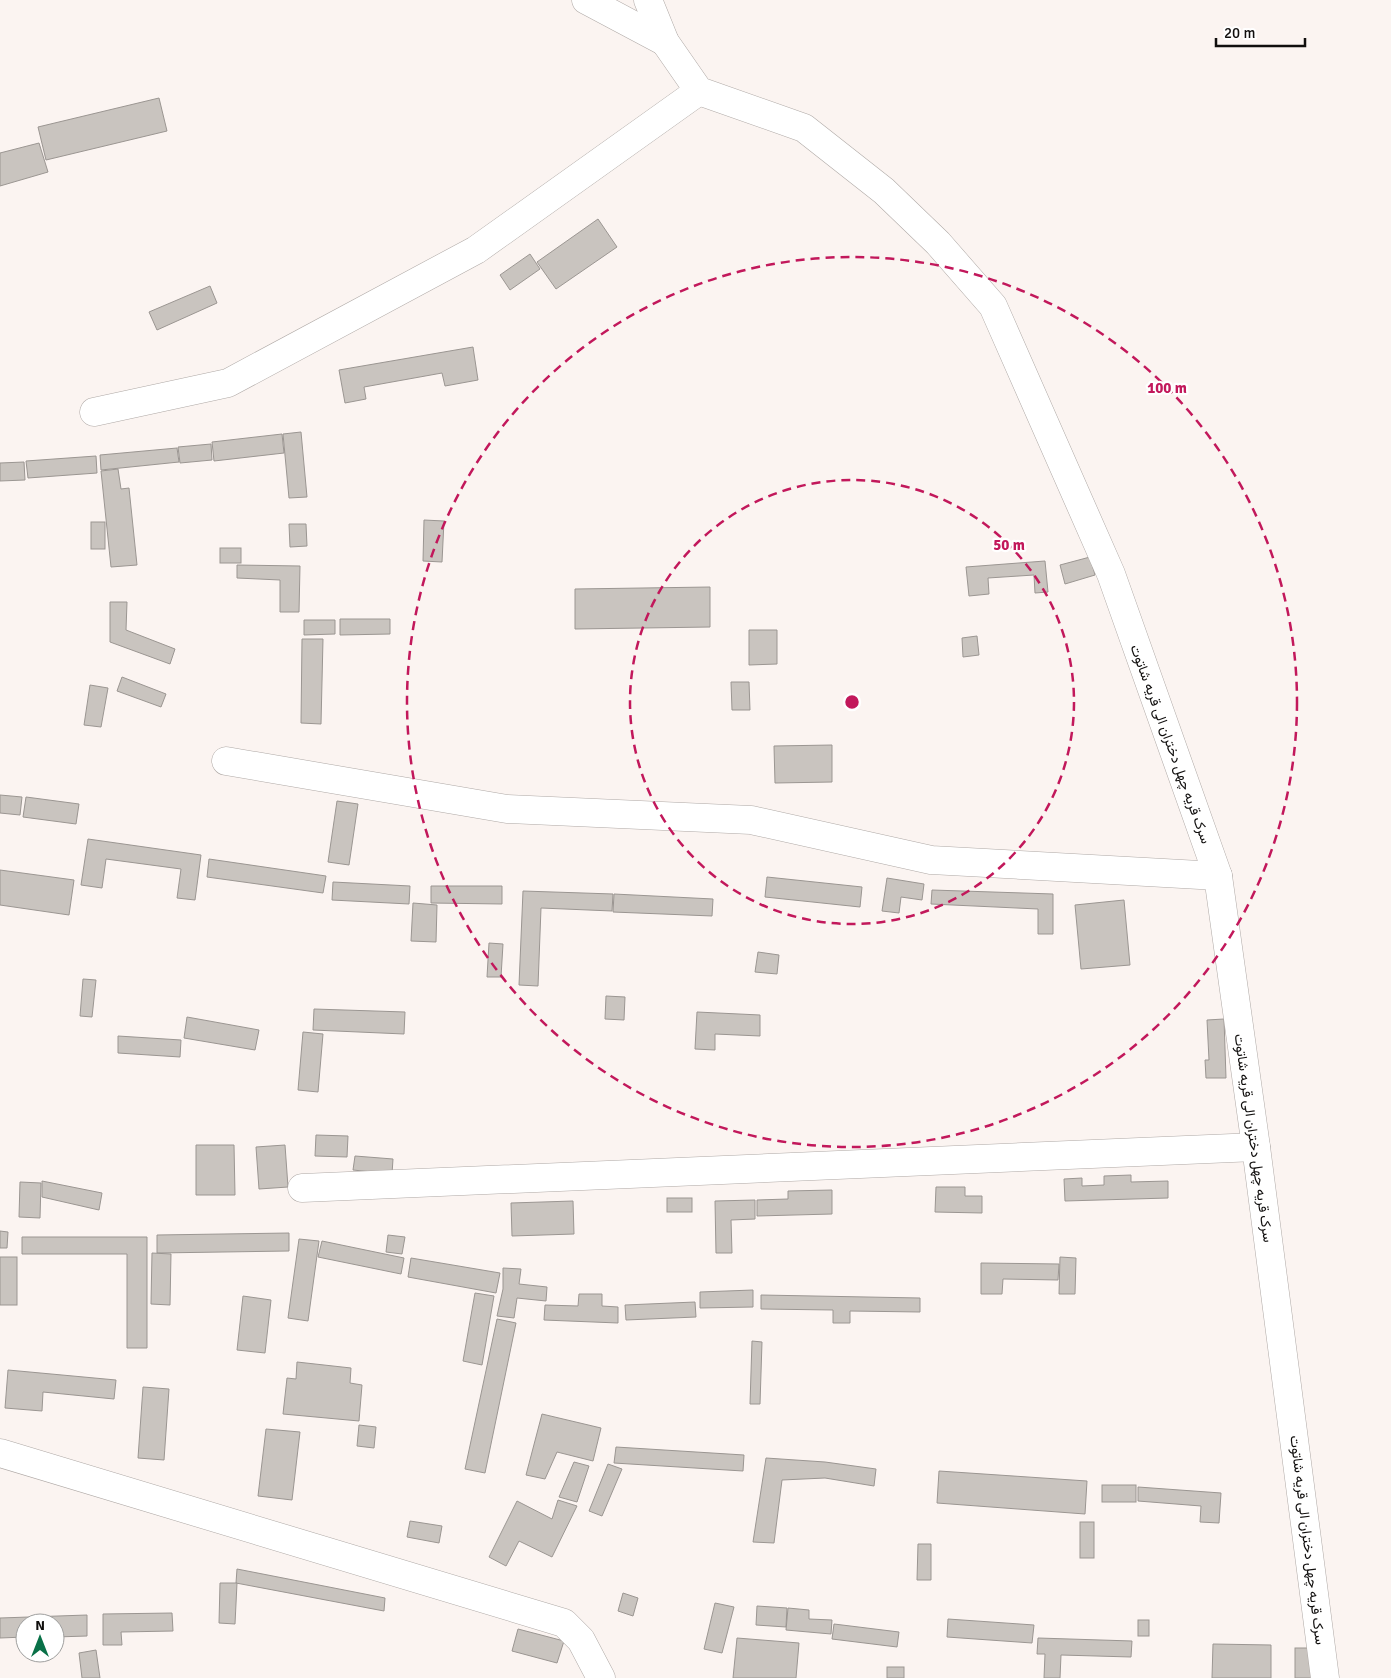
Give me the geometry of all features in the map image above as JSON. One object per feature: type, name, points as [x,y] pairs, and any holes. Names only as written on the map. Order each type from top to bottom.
[{"type":"street","points":[[586,0],[665,42]]},
{"type":"street","points":[[94,412],[228,383],[476,250],[699,91],[665,42],[648,0]]},
{"type":"street","name":"سرک قریه چهل دختران الی قریه شاتوت","points":[[699,91],[804,128],[891,198],[938,243],[993,306],[1111,574],[1218,876],[1256,1147],[1325,1678]]},
{"type":"street","points":[[226,761],[507,809],[751,820],[931,860],[1218,876]]},
{"type":"street","points":[[302,1188],[1256,1147]]},
{"type":"street","points":[[0,1453],[564,1623],[581,1640],[601,1678]]},
{"type":"building","points":[[159,98],[167,131],[46,160],[38,127]]},
{"type":"building","points":[[39,143],[48,172],[0,186],[0,153]]},
{"type":"building","points":[[598,219],[617,247],[556,289],[537,262]]},
{"type":"building","points":[[530,254],[540,269],[510,290],[500,275]]},
{"type":"building","points":[[210,286],[217,303],[157,330],[149,312]]},
{"type":"building","points":[[473,347],[478,380],[445,386],[442,373],[364,387],[366,399],[345,403],[339,370]]},
{"type":"building","points":[[301,432],[307,497],[289,498],[283,434]]},
{"type":"building","points":[[282,434],[284,453],[214,461],[212,442]]},
{"type":"building","points":[[211,444],[212,460],[180,463],[178,447]]},
{"type":"building","points":[[177,448],[179,462],[101,470],[100,455]]},
{"type":"building","points":[[96,456],[97,473],[28,478],[26,461]]},
{"type":"building","points":[[24,462],[25,480],[0,481],[0,463]]},
{"type":"building","points":[[118,469],[121,489],[129,488],[137,565],[111,567],[101,471]]},
{"type":"building","points":[[424,520],[444,521],[442,562],[423,561]]},
{"type":"building","points":[[91,522],[105,522],[105,549],[91,549]]},
{"type":"building","points":[[289,524],[306,524],[307,546],[290,547]]},
{"type":"building","points":[[220,548],[241,548],[241,563],[220,563]]},
{"type":"building","points":[[1090,557],[1095,575],[1065,584],[1060,565]]},
{"type":"building","points":[[1045,561],[1048,592],[1035,593],[1034,575],[988,578],[989,594],[969,596],[966,567]]},
{"type":"building","points":[[237,565],[300,566],[299,612],[280,612],[280,580],[237,578]]},
{"type":"building","points":[[710,587],[710,627],[575,629],[575,589]]},
{"type":"building","points":[[110,602],[127,602],[126,630],[175,649],[170,664],[110,642]]},
{"type":"building","points":[[340,619],[390,619],[390,634],[340,635]]},
{"type":"building","points":[[304,620],[335,620],[335,634],[304,635]]},
{"type":"building","points":[[749,630],[777,630],[777,664],[749,665]]},
{"type":"building","points":[[977,636],[979,655],[963,657],[962,638]]},
{"type":"building","points":[[302,639],[323,639],[321,724],[301,723]]},
{"type":"building","points":[[122,677],[166,694],[161,707],[117,691]]},
{"type":"building","points":[[731,682],[749,682],[750,710],[732,710]]},
{"type":"building","points":[[90,685],[108,688],[101,727],[84,725]]},
{"type":"building","points":[[832,745],[832,782],[775,783],[774,746]]},
{"type":"building","points":[[0,795],[22,797],[20,815],[0,813]]},
{"type":"building","points":[[26,797],[79,804],[76,824],[23,817]]},
{"type":"building","points":[[337,801],[358,804],[349,865],[328,862]]},
{"type":"building","points":[[88,839],[201,855],[195,900],[177,898],[181,869],[106,859],[102,888],[81,885]]},
{"type":"building","points":[[209,859],[326,876],[323,893],[207,877]]},
{"type":"building","points":[[0,870],[74,880],[69,915],[0,905]]},
{"type":"building","points":[[767,877],[862,887],[860,907],[765,897]]},
{"type":"building","points":[[887,878],[924,884],[922,900],[901,897],[899,913],[882,911]]},
{"type":"building","points":[[333,882],[410,886],[409,904],[332,900]]},
{"type":"building","points":[[431,886],[502,886],[502,904],[431,903]]},
{"type":"building","points":[[932,890],[1053,894],[1053,934],[1038,934],[1038,909],[931,904]]},
{"type":"building","points":[[523,891],[613,894],[612,911],[541,908],[538,986],[519,985]]},
{"type":"building","points":[[614,894],[713,899],[712,916],[613,912]]},
{"type":"building","points":[[1124,900],[1130,965],[1081,969],[1075,905]]},
{"type":"building","points":[[413,903],[437,905],[436,942],[411,941]]},
{"type":"building","points":[[489,943],[503,944],[501,977],[487,977]]},
{"type":"building","points":[[758,952],[779,955],[777,974],[755,972]]},
{"type":"building","points":[[83,979],[96,980],[92,1017],[80,1016]]},
{"type":"building","points":[[606,996],[625,997],[624,1020],[605,1019]]},
{"type":"building","points":[[314,1009],[405,1012],[404,1034],[313,1030]]},
{"type":"building","points":[[697,1012],[760,1015],[760,1036],[715,1034],[715,1050],[695,1049]]},
{"type":"building","points":[[187,1017],[259,1030],[255,1050],[184,1038]]},
{"type":"building","points":[[1224,1019],[1226,1078],[1206,1078],[1205,1060],[1209,1060],[1207,1020]]},
{"type":"building","points":[[303,1032],[323,1034],[318,1092],[298,1090]]},
{"type":"building","points":[[118,1036],[181,1040],[180,1057],[118,1053]]},
{"type":"building","points":[[316,1135],[348,1136],[347,1157],[315,1156]]},
{"type":"building","points":[[196,1145],[234,1145],[235,1195],[196,1195]]},
{"type":"building","points":[[285,1145],[288,1187],[259,1189],[256,1147]]},
{"type":"building","points":[[355,1156],[393,1159],[392,1174],[353,1170]]},
{"type":"building","points":[[1131,1175],[1131,1182],[1168,1181],[1168,1198],[1065,1201],[1064,1179],[1082,1178],[1082,1186],[1104,1185],[1104,1176]]},
{"type":"building","points":[[42,1181],[102,1193],[99,1210],[42,1197]]},
{"type":"building","points":[[20,1182],[41,1183],[40,1218],[19,1217]]},
{"type":"building","points":[[936,1187],[965,1187],[965,1196],[982,1196],[982,1213],[935,1212]]},
{"type":"building","points":[[832,1190],[832,1214],[757,1216],[757,1200],[788,1199],[788,1191]]},
{"type":"building","points":[[667,1198],[692,1198],[692,1212],[667,1212]]},
{"type":"building","points":[[755,1200],[755,1219],[731,1220],[732,1253],[716,1253],[715,1201]]},
{"type":"building","points":[[573,1201],[574,1234],[512,1236],[511,1203]]},
{"type":"building","points":[[0,1231],[8,1232],[7,1248],[0,1248]]},
{"type":"building","points":[[289,1233],[289,1251],[157,1253],[157,1235]]},
{"type":"building","points":[[388,1235],[405,1237],[402,1254],[386,1252]]},
{"type":"building","points":[[22,1237],[147,1237],[147,1348],[127,1348],[127,1254],[22,1254]]},
{"type":"building","points":[[299,1239],[319,1241],[308,1321],[288,1318]]},
{"type":"building","points":[[322,1241],[404,1258],[401,1274],[318,1257]]},
{"type":"building","points":[[152,1253],[171,1254],[170,1305],[151,1304]]},
{"type":"building","points":[[0,1257],[17,1257],[17,1305],[0,1305]]},
{"type":"building","points":[[1060,1257],[1076,1258],[1075,1294],[1059,1294]]},
{"type":"building","points":[[411,1258],[500,1273],[496,1293],[408,1277]]},
{"type":"building","points":[[981,1263],[1059,1264],[1058,1280],[1003,1279],[1002,1294],[981,1294]]},
{"type":"building","points":[[503,1268],[521,1269],[519,1284],[547,1287],[546,1301],[517,1298],[514,1318],[497,1316],[503,1289]]},
{"type":"building","points":[[753,1290],[753,1307],[700,1308],[700,1292]]},
{"type":"building","points":[[475,1293],[494,1296],[482,1365],[463,1361]]},
{"type":"building","points":[[579,1294],[602,1294],[602,1306],[618,1307],[618,1323],[544,1320],[545,1305],[578,1306]]},
{"type":"building","points":[[761,1295],[920,1298],[920,1312],[850,1311],[850,1323],[833,1323],[833,1310],[761,1309]]},
{"type":"building","points":[[243,1296],[271,1300],[265,1353],[237,1350]]},
{"type":"building","points":[[695,1302],[696,1317],[626,1320],[625,1305]]},
{"type":"building","points":[[497,1319],[516,1323],[485,1473],[465,1469]]},
{"type":"building","points":[[752,1341],[762,1342],[760,1404],[750,1404]]},
{"type":"building","points":[[297,1362],[351,1368],[350,1383],[362,1385],[359,1421],[283,1414],[287,1378],[296,1379]]},
{"type":"building","points":[[8,1370],[116,1380],[114,1399],[43,1392],[42,1411],[5,1408]]},
{"type":"building","points":[[143,1387],[169,1389],[164,1460],[138,1458]]},
{"type":"building","points":[[542,1414],[601,1428],[593,1461],[557,1452],[545,1479],[526,1475]]},
{"type":"building","points":[[359,1425],[376,1427],[374,1448],[357,1446]]},
{"type":"building","points":[[266,1429],[300,1432],[292,1500],[258,1496]]},
{"type":"building","points":[[616,1447],[744,1455],[743,1471],[614,1463]]},
{"type":"building","points":[[766,1458],[825,1462],[876,1469],[874,1486],[825,1478],[782,1480],[774,1543],[753,1542]]},
{"type":"building","points":[[574,1462],[589,1466],[577,1502],[559,1497]]},
{"type":"building","points":[[608,1464],[622,1469],[602,1516],[589,1511]]},
{"type":"building","points":[[939,1471],[1087,1481],[1085,1514],[937,1503]]},
{"type":"building","points":[[1102,1485],[1136,1485],[1136,1502],[1102,1502]]},
{"type":"building","points":[[1138,1487],[1221,1493],[1219,1523],[1200,1522],[1201,1506],[1138,1501]]},
{"type":"building","points":[[558,1500],[577,1506],[552,1557],[519,1541],[506,1566],[489,1557],[517,1501],[552,1519]]},
{"type":"building","points":[[410,1521],[442,1526],[439,1543],[407,1537]]},
{"type":"building","points":[[1080,1522],[1094,1522],[1094,1558],[1080,1558]]},
{"type":"building","points":[[918,1544],[931,1544],[931,1580],[917,1580]]},
{"type":"building","points":[[237,1569],[385,1598],[384,1611],[236,1583]]},
{"type":"building","points":[[220,1583],[237,1583],[235,1624],[219,1623]]},
{"type":"building","points":[[623,1593],[638,1598],[633,1616],[618,1611]]},
{"type":"building","points":[[715,1603],[734,1607],[722,1653],[704,1649]]},
{"type":"building","points":[[757,1606],[787,1608],[786,1627],[756,1625]]},
{"type":"building","points":[[788,1608],[809,1610],[809,1619],[832,1620],[831,1634],[786,1630]]},
{"type":"building","points":[[172,1613],[173,1631],[121,1632],[122,1645],[103,1645],[103,1614]]},
{"type":"building","points":[[87,1615],[87,1636],[65,1637],[65,1616]]},
{"type":"building","points":[[15,1617],[15,1637],[0,1638],[0,1618]]},
{"type":"building","points":[[948,1619],[1034,1625],[1032,1643],[947,1637]]},
{"type":"building","points":[[1138,1620],[1149,1620],[1149,1636],[1138,1636]]},
{"type":"building","points":[[834,1624],[899,1632],[897,1647],[832,1639]]},
{"type":"building","points":[[518,1629],[564,1641],[557,1663],[512,1651]]},
{"type":"building","points":[[737,1638],[799,1643],[796,1678],[733,1678]]},
{"type":"building","points":[[1038,1638],[1132,1641],[1131,1657],[1061,1655],[1060,1678],[1044,1678],[1045,1654],[1037,1654]]},
{"type":"building","points":[[1213,1644],[1271,1645],[1271,1678],[1212,1678]]},
{"type":"building","points":[[1295,1648],[1315,1648],[1315,1678],[1295,1678]]},
{"type":"building","points":[[96,1650],[100,1678],[82,1678],[79,1653]]},
{"type":"building","points":[[887,1667],[904,1667],[904,1678],[887,1678]]}]
